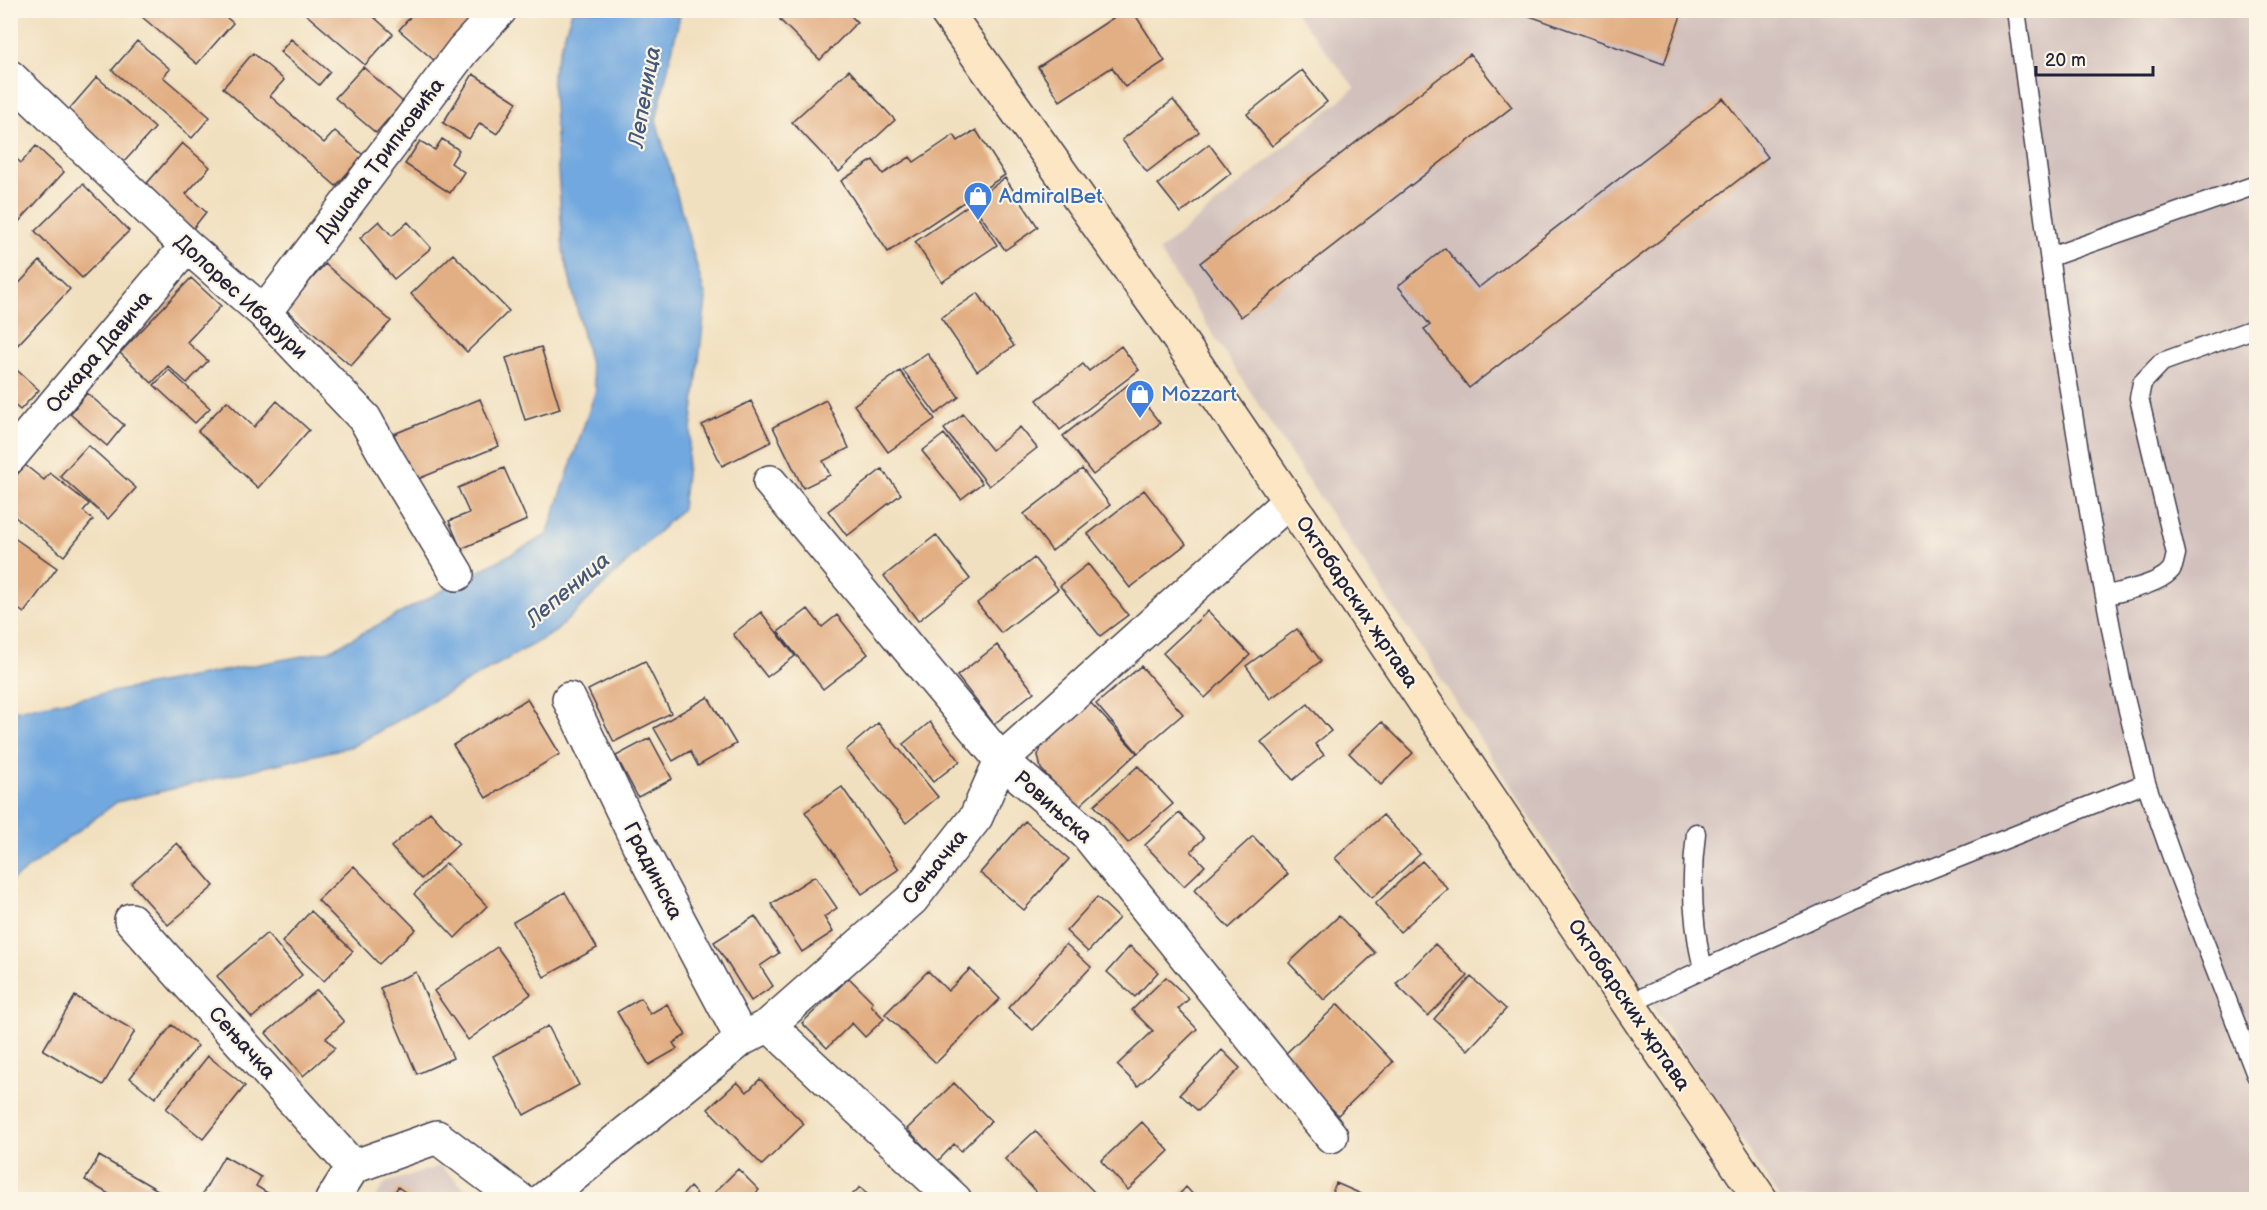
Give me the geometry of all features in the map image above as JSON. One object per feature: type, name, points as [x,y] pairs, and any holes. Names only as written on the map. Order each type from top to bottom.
[{"type":"street","name":"Душана Трипковића","points":[[264,313],[463,50],[500,10]]},
{"type":"street","name":"Октобарских жртава","points":[[945,10],[1170,326],[1761,1200]]},
{"type":"street","name":"Долорес Ибарури","points":[[10,77],[187,246],[264,313],[365,419],[458,574]]},
{"type":"street","name":"Оскара Давича","points":[[10,458],[187,246]]},
{"type":"street","name":"Ровињска","points":[[770,482],[1000,760],[1086,833],[1332,1136]]},
{"type":"street","name":"Сењачка","points":[[543,1200],[755,1032],[912,899],[976,817],[1000,760],[1289,501]]},
{"type":"street","name":"Градинска","points":[[569,699],[640,847],[755,1032],[955,1200]]},
{"type":"street","name":"Сењачка","points":[[131,920],[353,1167]]},
{"type":"street","points":[[332,1200],[353,1167],[437,1137],[520,1200]]},
{"type":"lane","points":[[2016,10],[2059,329],[2122,686],[2145,783],[2256,1075]]},
{"type":"lane","points":[[2050,257],[2256,185]]},
{"type":"lane","points":[[2105,596],[2156,580],[2169,573],[2174,565],[2176,554],[2139,398],[2142,383],[2162,362],[2256,328]]},
{"type":"lane","points":[[1629,1004],[1848,902],[2145,783]]},
{"type":"lane","points":[[1696,833],[1692,867],[1692,908],[1703,969]]},
{"type":"shaded area","points":[[1294,11],[2256,11],[2256,1199],[1780,1199],[1159,251],[1355,88]]},
{"type":"shaded area","points":[[440,1166],[477,1199],[374,1200],[385,1183]]},
{"type":"water","name":"Лепеница","points":[[572,11],[681,11],[656,120],[706,299],[682,509],[555,632],[353,746],[117,802],[11,881],[11,711],[329,651],[547,535],[596,390],[563,250],[552,74]]},
{"type":"building","points":[[146,10],[218,10],[233,23],[197,64],[141,16]]},
{"type":"building","points":[[301,10],[366,10],[393,34],[365,65]]},
{"type":"building","points":[[416,10],[481,10],[436,62],[399,30]]},
{"type":"building","points":[[789,10],[845,10],[857,22],[820,60],[780,20]]},
{"type":"building","points":[[1125,10],[1132,10],[1165,61],[1125,87],[1112,67],[1060,101],[1038,67]]},
{"type":"building","points":[[1513,10],[1683,10],[1664,64]]},
{"type":"building","points":[[291,39],[330,72],[319,85],[280,52]]},
{"type":"building","points":[[137,41],[170,69],[163,77],[210,117],[192,138],[112,70]]},
{"type":"building","points":[[253,53],[284,80],[270,96],[324,143],[335,131],[363,155],[336,186],[223,88]]},
{"type":"building","points":[[1470,54],[1512,107],[1241,317],[1200,263]]},
{"type":"building","points":[[363,67],[403,102],[376,133],[335,98]]},
{"type":"building","points":[[849,70],[895,120],[839,172],[792,122]]},
{"type":"building","points":[[1302,70],[1327,102],[1272,146],[1247,114]]},
{"type":"building","points":[[473,74],[517,102],[497,134],[480,123],[469,139],[443,123]]},
{"type":"building","points":[[97,77],[155,128],[122,164],[65,114]]},
{"type":"building","points":[[1723,98],[1768,157],[1469,388],[1424,329],[1430,325],[1398,286],[1445,248],[1478,288]]},
{"type":"building","points":[[1173,100],[1199,132],[1147,172],[1122,140]]},
{"type":"building","points":[[976,130],[1005,175],[888,252],[841,181],[873,160],[883,174],[910,157],[914,162],[954,135],[958,141]]},
{"type":"building","points":[[442,139],[459,150],[451,163],[464,172],[450,193],[405,164],[420,141],[435,150]]},
{"type":"building","points":[[182,143],[210,167],[186,194],[206,212],[191,231],[142,189]]},
{"type":"building","points":[[1209,144],[1231,173],[1181,213],[1158,184]]},
{"type":"building","points":[[36,146],[64,172],[15,226],[10,222],[10,153],[21,163]]},
{"type":"building","points":[[1005,178],[1038,227],[1005,250],[971,202]]},
{"type":"building","points":[[83,184],[129,231],[82,278],[35,231]]},
{"type":"building","points":[[970,204],[997,245],[942,282],[915,242]]},
{"type":"building","points":[[379,221],[392,236],[408,222],[431,248],[394,279],[360,238]]},
{"type":"building","points":[[453,254],[509,311],[467,352],[411,294]]},
{"type":"building","points":[[40,261],[70,289],[10,353],[10,293]]},
{"type":"building","points":[[325,264],[391,321],[351,366],[285,309]]},
{"type":"building","points":[[191,278],[221,306],[187,342],[208,361],[187,383],[168,366],[152,383],[120,353]]},
{"type":"building","points":[[978,293],[1014,346],[977,371],[941,318]]},
{"type":"building","points":[[1121,346],[1139,370],[1060,430],[1037,400],[1083,364],[1089,371]]},
{"type":"building","points":[[541,347],[560,409],[525,420],[506,358]]},
{"type":"building","points":[[927,353],[959,397],[936,414],[903,370]]},
{"type":"building","points":[[10,364],[39,390],[20,410],[10,401]]},
{"type":"building","points":[[169,370],[210,408],[195,423],[154,385]]},
{"type":"building","points":[[900,371],[935,419],[888,452],[854,405]]},
{"type":"building","points":[[1129,384],[1160,423],[1093,475],[1063,436]]},
{"type":"building","points":[[87,393],[124,425],[107,446],[70,414]]},
{"type":"building","points":[[480,399],[499,446],[413,481],[394,434]]},
{"type":"building","points":[[826,400],[849,448],[823,461],[830,475],[803,488],[773,427]]},
{"type":"building","points":[[227,401],[254,427],[277,401],[309,430],[258,488],[198,431]]},
{"type":"building","points":[[751,401],[771,442],[722,466],[702,425]]},
{"type":"building","points":[[963,414],[992,450],[1020,427],[1037,448],[989,486],[944,429]]},
{"type":"building","points":[[944,434],[982,483],[961,499],[922,451]]},
{"type":"building","points":[[88,445],[136,488],[108,519],[60,476]]},
{"type":"building","points":[[25,465],[44,480],[50,473],[89,504],[83,511],[93,520],[64,556],[10,513],[10,483]]},
{"type":"building","points":[[504,468],[527,520],[461,549],[449,521],[469,513],[458,488]]},
{"type":"building","points":[[882,469],[901,494],[847,536],[828,511]]},
{"type":"building","points":[[1082,469],[1110,505],[1052,551],[1024,514]]},
{"type":"building","points":[[1144,490],[1186,544],[1130,588],[1088,534]]},
{"type":"building","points":[[10,535],[57,568],[24,613],[10,603]]},
{"type":"building","points":[[936,535],[970,579],[918,621],[884,576]]},
{"type":"building","points":[[1034,558],[1058,589],[1001,633],[977,603]]},
{"type":"building","points":[[1088,564],[1128,615],[1100,636],[1060,586]]},
{"type":"building","points":[[808,609],[822,627],[837,615],[868,654],[823,689],[778,632]]},
{"type":"building","points":[[1208,611],[1250,655],[1205,698],[1163,653]]},
{"type":"building","points":[[761,612],[795,656],[767,677],[733,634]]},
{"type":"building","points":[[1297,629],[1321,661],[1270,699],[1246,666]]},
{"type":"building","points":[[997,645],[1034,692],[994,724],[957,676]]},
{"type":"building","points":[[645,661],[671,713],[614,742],[588,690]]},
{"type":"building","points":[[1141,666],[1183,714],[1138,753],[1096,704]]},
{"type":"building","points":[[708,697],[736,744],[698,766],[690,751],[673,761],[654,728]]},
{"type":"building","points":[[527,699],[560,754],[486,798],[453,745]]},
{"type":"building","points":[[1089,701],[1137,753],[1077,808],[1041,769],[1038,755],[1043,743]]},
{"type":"building","points":[[1308,704],[1331,731],[1315,744],[1324,755],[1293,780],[1261,742]]},
{"type":"building","points":[[930,722],[960,761],[933,782],[903,744]]},
{"type":"building","points":[[1382,722],[1413,753],[1381,785],[1349,753]]},
{"type":"building","points":[[878,723],[938,797],[906,823],[846,750]]},
{"type":"building","points":[[650,738],[672,779],[638,797],[616,756]]},
{"type":"building","points":[[1138,766],[1173,804],[1128,843],[1094,805]]},
{"type":"building","points":[[842,787],[899,869],[862,894],[805,812]]},
{"type":"building","points":[[430,812],[459,844],[421,879],[391,847]]},
{"type":"building","points":[[1179,813],[1204,838],[1191,851],[1205,866],[1184,886],[1145,845]]},
{"type":"building","points":[[1383,815],[1420,854],[1372,898],[1335,858]]},
{"type":"building","points":[[1025,821],[1069,859],[1024,910],[980,873]]},
{"type":"building","points":[[1253,836],[1288,874],[1229,928],[1194,890]]},
{"type":"building","points":[[177,843],[214,886],[168,925],[131,883]]},
{"type":"building","points":[[1422,861],[1448,889],[1400,932],[1375,904]]},
{"type":"building","points":[[446,863],[487,906],[455,938],[414,894]]},
{"type":"building","points":[[354,866],[416,929],[379,964],[318,900]]},
{"type":"building","points":[[815,876],[837,908],[824,917],[833,932],[802,952],[771,904]]},
{"type":"building","points":[[565,892],[597,948],[544,977],[513,922]]},
{"type":"building","points":[[1097,897],[1119,918],[1088,952],[1066,931]]},
{"type":"building","points":[[311,911],[353,951],[324,981],[282,942]]},
{"type":"building","points":[[755,916],[779,953],[760,966],[773,986],[751,1001],[714,942]]},
{"type":"building","points":[[1339,916],[1375,953],[1324,1000],[1289,963]]},
{"type":"building","points":[[267,933],[302,975],[252,1018],[217,976]]},
{"type":"building","points":[[1066,944],[1091,967],[1033,1030],[1008,1008]]},
{"type":"building","points":[[1435,944],[1468,976],[1428,1016],[1396,984]]},
{"type":"building","points":[[1130,946],[1158,972],[1135,997],[1107,972]]},
{"type":"building","points":[[497,947],[531,994],[468,1040],[434,991]]},
{"type":"building","points":[[970,969],[1000,999],[936,1063],[885,1014],[928,971],[948,991]]},
{"type":"building","points":[[416,972],[453,1058],[417,1074],[380,988]]},
{"type":"building","points":[[1166,977],[1189,999],[1178,1009],[1197,1029],[1138,1086],[1117,1065],[1153,1031],[1132,1010]]},
{"type":"building","points":[[1471,977],[1506,1009],[1468,1050],[1434,1019]]},
{"type":"building","points":[[849,978],[873,1002],[871,1005],[884,1019],[865,1037],[852,1023],[827,1048],[802,1023]]},
{"type":"building","points":[[317,990],[344,1022],[326,1038],[335,1048],[303,1076],[266,1033]]},
{"type":"building","points":[[75,996],[135,1031],[103,1085],[43,1050]]},
{"type":"building","points":[[641,998],[650,1014],[667,1004],[686,1035],[673,1043],[677,1049],[649,1065],[617,1012]]},
{"type":"building","points":[[1338,1004],[1393,1062],[1338,1115],[1282,1057]]},
{"type":"building","points":[[172,1025],[198,1046],[155,1098],[130,1078]]},
{"type":"building","points":[[548,1026],[579,1085],[524,1115],[493,1056]]},
{"type":"building","points":[[1222,1050],[1240,1068],[1198,1111],[1180,1094]]},
{"type":"building","points":[[208,1056],[245,1086],[203,1139],[166,1109]]},
{"type":"building","points":[[760,1079],[804,1124],[762,1165],[708,1109],[737,1082],[747,1092]]},
{"type":"building","points":[[954,1083],[991,1121],[961,1151],[954,1144],[938,1161],[907,1129]]},
{"type":"building","points":[[1142,1122],[1169,1151],[1128,1190],[1101,1161]]},
{"type":"building","points":[[1035,1131],[1094,1192],[1086,1200],[1031,1200],[1037,1193],[1005,1159]]},
{"type":"building","points":[[99,1156],[175,1200],[119,1200],[85,1180]]},
{"type":"building","points":[[224,1156],[261,1177],[256,1186],[279,1200],[199,1200]]},
{"type":"building","points":[[738,1169],[759,1190],[749,1200],[707,1200]]},
{"type":"building","points":[[1336,1183],[1375,1200],[1329,1200]]},
{"type":"building","points":[[398,1187],[416,1200],[389,1200]]},
{"type":"building","points":[[690,1187],[702,1200],[678,1200]]},
{"type":"building","points":[[860,1187],[873,1200],[847,1200]]},
{"type":"building","points":[[1186,1187],[1198,1200],[1174,1200]]},
{"type":"place","name":"AdmiralBet","points":[[978,222]]},
{"type":"place","name":"Mozzart","points":[[1140,420]]}]
